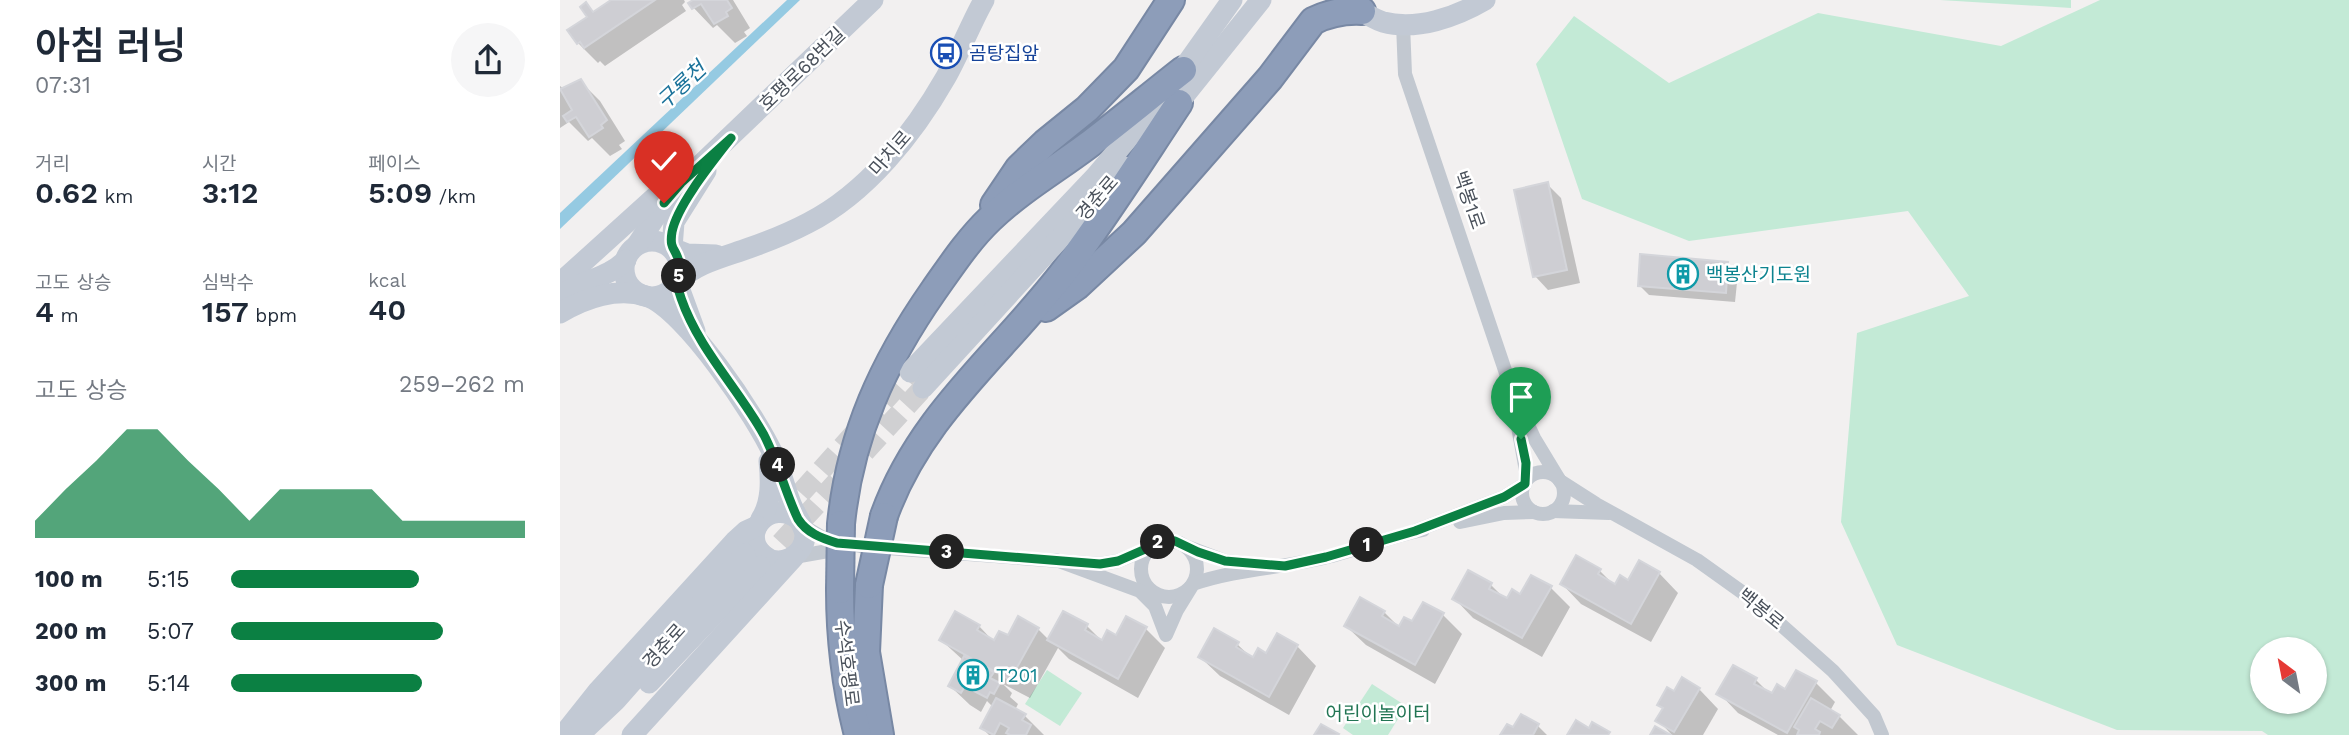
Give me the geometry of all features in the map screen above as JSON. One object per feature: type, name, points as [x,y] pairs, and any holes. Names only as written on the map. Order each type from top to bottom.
[{"type":"highway","points":[[970,241],[1019,167],[1087,109],[1126,69],[1171,0]]},
{"type":"highway","points":[[1010,333],[1077,286],[1134,233],[1270,78],[1313,21],[1353,6]]},
{"type":"highway","points":[[970,241],[989,219],[1013,199],[1088,145],[1183,69]]},
{"type":"highway","points":[[1010,333],[1068,266],[1179,103]]},
{"type":"highway","name":"수석호평로","points":[[858,735],[840,622],[841,524],[849,472],[875,388],[909,326],[970,241]]},
{"type":"highway","name":"수석호평로","points":[[880,735],[866,652],[869,585],[884,516],[894,489],[919,443],[936,419],[1010,333]]},
{"type":"street","name":"호평로68번길","points":[[560,296],[575,286],[610,273],[631,253],[671,194],[873,0]]},
{"type":"street","name":"마치로","points":[[677,282],[694,268],[793,230],[845,198],[902,141],[933,98],[984,0]]},
{"type":"street","name":"경춘로","points":[[1232,0],[1183,69],[1095,177],[917,380],[1096,201],[1262,0]]},
{"type":"street","points":[[1353,6],[1382,21],[1403,23],[1446,19],[1485,0]]},
{"type":"street","name":"백봉1로","points":[[1403,23],[1405,74],[1511,388],[1534,438],[1560,481]]},
{"type":"street","name":"호평로68번길","points":[[672,248],[674,222],[731,138]]},
{"type":"street","points":[[560,284],[656,195],[731,138]]},
{"type":"street","points":[[632,735],[804,543],[800,523],[765,438],[744,403],[708,354],[672,314],[655,300],[630,286],[626,278],[631,253],[655,241],[672,248],[680,264],[677,282],[685,309],[708,354]]},
{"type":"street","name":"마치로","points":[[672,248],[701,256],[742,250]]},
{"type":"street","points":[[560,313],[587,300],[614,293],[664,295],[677,282]]},
{"type":"street","name":"백봉1로","points":[[1511,388],[1526,463],[1525,484]]},
{"type":"street","points":[[765,438],[770,488],[768,507],[759,523],[755,541],[762,555],[777,561],[860,546]]},
{"type":"street","points":[[1149,548],[1140,565],[1140,575],[1152,592],[1170,597],[1187,591],[1193,584],[1234,573],[1326,557],[1415,531],[1504,497],[1534,475],[1541,473],[1555,476],[1560,481],[1564,494],[1559,507],[1546,514],[1504,513],[1415,531]]},
{"type":"street","name":"백봉로","points":[[1560,481],[1697,560],[1753,600],[1833,671],[1874,716],[1882,735]]},
{"type":"street","points":[[1525,484],[1525,503],[1534,512]]},
{"type":"street","points":[[564,735],[598,691],[735,541],[775,512],[783,512],[825,539],[860,546],[1100,564],[1118,561],[1166,540],[1238,563],[1285,566]]},
{"type":"street","name":"백봉로","points":[[1553,512],[1614,513]]},
{"type":"street","points":[[1056,560],[1140,591],[1155,606],[1166,635],[1193,584],[1197,566],[1187,547]]},
{"type":"street","name":"경춘로","points":[[579,735],[753,560],[600,735]]},
{"type":"street","points":[[1056,560],[1144,584]]},
{"type":"green space","points":[[1940,0],[2071,0],[2071,8]]},
{"type":"green space","points":[[2100,0],[2349,0],[2349,735],[2268,735],[2262,731],[2117,730],[1897,645],[1841,522],[1857,333],[1969,296],[1908,211],[1689,241],[1582,199],[1536,64],[1574,16],[1669,83],[1818,13],[2001,46]]},
{"type":"green space","points":[[1047,670],[1082,693],[1060,726],[1025,704]]},
{"type":"green space","name":"어린이놀이터","points":[[1372,684],[1406,706],[1388,735],[1353,735],[1343,728]]},
{"type":"water","points":[[787,0],[800,0],[560,229],[560,213]]},
{"type":"building","points":[[611,0],[655,0],[584,48],[580,42],[577,44],[567,30],[587,17],[580,7],[586,2],[593,12]]},
{"type":"building","points":[[693,0],[727,0],[732,8],[726,12],[728,16],[714,24],[701,4],[692,9],[688,3]]},
{"type":"building","points":[[581,79],[607,120],[601,125],[603,128],[589,137],[576,117],[567,122],[563,116],[572,110],[560,89]]},
{"type":"building","points":[[1548,182],[1567,270],[1533,277],[1514,190]]},
{"type":"building","name":"백봉산기도원","points":[[1640,254],[1728,262],[1726,293],[1638,286]]},
{"type":"building","points":[[1576,555],[1601,569],[1598,574],[1615,584],[1620,575],[1628,580],[1639,560],[1660,572],[1631,624],[1560,584]]},
{"type":"building","points":[[1468,570],[1492,583],[1489,589],[1507,598],[1512,589],[1520,594],[1531,575],[1552,586],[1522,638],[1452,599]]},
{"type":"building","points":[[1360,597],[1385,611],[1382,616],[1399,626],[1404,617],[1412,621],[1423,602],[1444,613],[1415,665],[1344,626]]},
{"type":"building","points":[[955,611],[980,625],[977,630],[994,640],[999,631],[1008,635],[1018,616],[1039,628],[1010,680],[939,640]]},
{"type":"building","points":[[1063,611],[1088,624],[1085,630],[1102,640],[1107,630],[1116,635],[1126,616],[1147,627],[1118,679],[1047,640]]},
{"type":"building","points":[[1214,628],[1239,642],[1236,647],[1253,657],[1258,648],[1266,653],[1277,633],[1298,645],[1269,697],[1198,657]]},
{"type":"building","name":"T201","points":[[964,656],[994,672],[990,678],[1000,683],[994,694],[990,692],[987,698],[974,691],[977,685],[968,681],[961,693],[948,686]]},
{"type":"building","points":[[1733,665],[1757,678],[1754,684],[1772,693],[1777,684],[1785,689],[1796,670],[1817,681],[1787,733],[1716,694]]},
{"type":"building","points":[[1682,677],[1700,688],[1674,732],[1655,721],[1663,708],[1657,705],[1667,687],[1674,691]]},
{"type":"building","name":"T201","points":[[996,698],[1026,714],[1022,720],[1031,725],[1026,735],[1010,735],[1006,733],[1009,728],[1000,723],[994,735],[980,728]]},
{"type":"building","points":[[1811,698],[1840,715],[1832,728],[1820,721],[1815,729],[1820,732],[1819,735],[1797,735],[1799,730],[1794,727]]},
{"type":"building","points":[[1521,714],[1539,724],[1533,735],[1500,735],[1507,724],[1513,727]]},
{"type":"building","points":[[1576,720],[1589,728],[1592,722],[1610,732],[1608,735],[1567,735]]},
{"type":"building","points":[[1321,724],[1339,734],[1314,735]]},
{"type":"building","points":[[1655,726],[1671,735],[1650,735]]},
{"type":"tunnel","points":[[780,516],[910,372]]},
{"type":"tunnel","points":[[760,566],[923,388]]},
{"type":"place","name":"곰탕집앞","points":[[946,53]]},
{"type":"place","name":"백봉산기도원","points":[[1683,274]]},
{"type":"place","name":"T201","points":[[973,675]]},
{"type":"route","points":[[664,203],[681,183],[731,138],[674,222],[671,236],[672,248],[680,264],[677,282],[680,295],[692,326],[708,354],[730,382],[765,438],[798,519],[814,534],[837,543],[1100,564],[1118,561],[1166,540],[1184,544],[1225,561],[1285,566],[1415,531],[1510,494],[1525,484],[1526,463],[1521,439]]},
{"type":"water label","name":"구룡천","points":[[681,85]]}]
